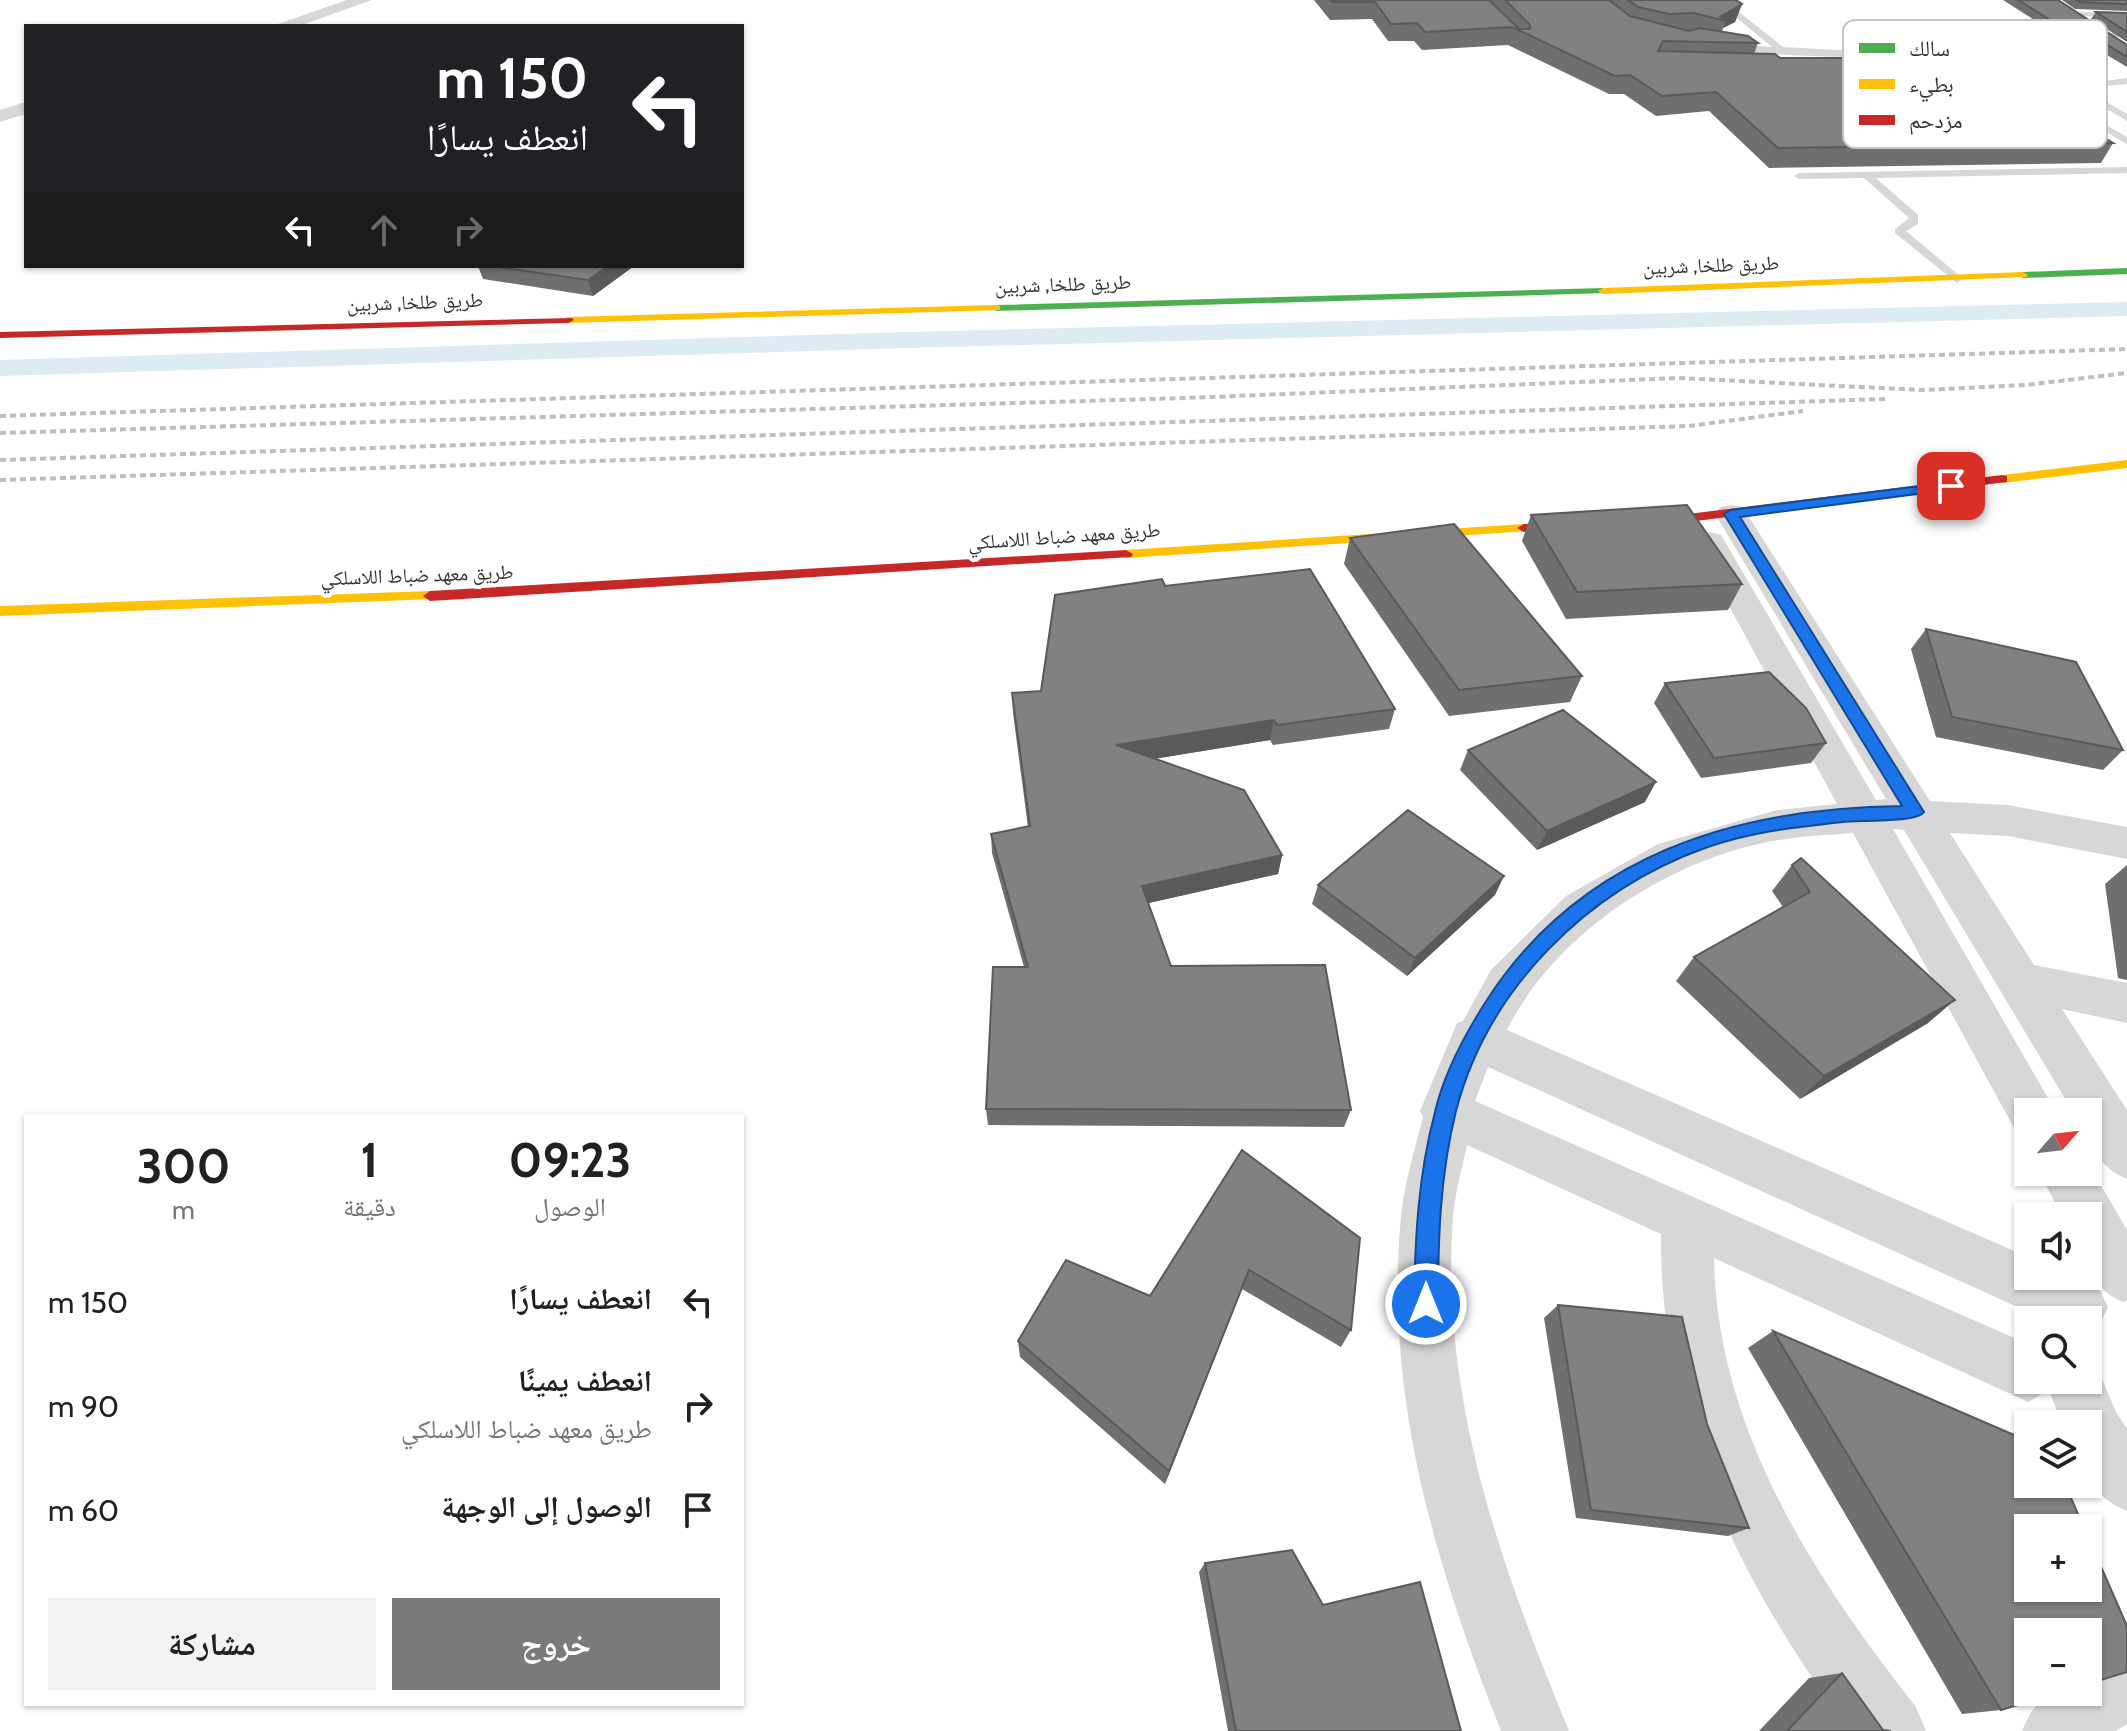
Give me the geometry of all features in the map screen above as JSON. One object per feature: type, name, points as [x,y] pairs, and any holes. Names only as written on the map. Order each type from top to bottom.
[{"type":"main road","name":"طريق طلخا, شربين","points":[[0,335],[1957,279],[2127,271]]},
{"type":"main road","name":"طريق معهد ضباط اللاسلكي","points":[[0,611],[520,593],[1713,515],[2120,468]]},
{"type":"street","points":[[287,24],[364,0]]},
{"type":"street","points":[[0,116],[24,109]]},
{"type":"street","points":[[1713,515],[1915,812],[2127,1155]]},
{"type":"street","points":[[1713,515],[1862,813],[2023,1098]]},
{"type":"street","points":[[1535,1731],[1496,1641],[1448,1477],[1426,1335],[1427,1213],[1445,1111],[1474,1038],[1517,970],[1570,915],[1632,872],[1702,842],[1779,822],[1862,813],[1915,812],[2000,819],[2127,843]]},
{"type":"street","points":[[2020,981],[2127,1003]]},
{"type":"street","points":[[1474,1038],[2060,1306]]},
{"type":"street","points":[[1445,1111],[2014,1364]]},
{"type":"street","points":[[2073,1186],[2125,1274],[2098,1287],[2083,1306]]},
{"type":"street","points":[[1687,1220],[1690,1312],[1714,1418],[1764,1538],[1842,1668],[1892,1731]]},
{"type":"street","points":[[2065,1394],[2127,1481]]},
{"type":"street","points":[[2056,1731],[2127,1685]]},
{"type":"lane","points":[[1719,0],[1784,52]]},
{"type":"lane","points":[[2063,9],[2083,20]]},
{"type":"lane","points":[[2073,14],[2127,15]]},
{"type":"lane","points":[[2107,35],[2127,35]]},
{"type":"lane","points":[[2107,35],[2127,50]]},
{"type":"lane","points":[[1720,45],[1843,54]]},
{"type":"lane","points":[[2107,83],[2127,81]]},
{"type":"lane","points":[[2107,106],[2127,118]]},
{"type":"lane","points":[[2107,129],[2127,141]]},
{"type":"lane","points":[[1799,176],[2127,170]]},
{"type":"lane","points":[[1867,175],[1914,217],[1914,222],[1899,231],[1957,279]]},
{"type":"building","points":[[1330,0],[1489,0],[1519,29],[1530,29],[1530,25],[1505,0],[1609,0],[1630,16],[1689,31],[1700,28],[1748,36],[1758,43],[1663,41],[1658,51],[1843,58],[1843,147],[1778,148],[1716,92],[1662,96],[1630,75],[1615,76],[1512,27],[1425,32],[1417,23],[1391,24],[1375,2]]},
{"type":"building","points":[[1628,0],[1736,0],[1742,4],[1720,17],[1726,21],[1693,13],[1669,14],[1638,7]]},
{"type":"building","points":[[2018,0],[2058,0],[2089,20],[2050,20]]},
{"type":"building","points":[[2076,0],[2127,0],[2127,4],[2079,2]]},
{"type":"building","points":[[2096,12],[2127,13],[2127,32]]},
{"type":"building","points":[[2107,32],[2127,45],[2127,57],[2107,45]]},
{"type":"building","points":[[505,268],[605,268],[588,280]]},
{"type":"building","points":[[1687,505],[1742,584],[1577,592],[1531,515]]},
{"type":"building","points":[[1454,524],[1582,676],[1459,690],[1350,538]]},
{"type":"building","points":[[1310,569],[1395,709],[1277,725],[1274,720],[1116,745],[1244,790],[1282,855],[1142,886],[1171,966],[1325,965],[1351,1110],[986,1109],[993,967],[1028,967],[991,834],[1030,826],[1012,693],[1041,691],[1055,595],[1162,579],[1165,586]]},
{"type":"building","points":[[1926,629],[2076,662],[2123,750],[1952,717]]},
{"type":"building","points":[[1769,672],[1806,708],[1826,743],[1714,758],[1665,683]]},
{"type":"building","points":[[1563,710],[1656,782],[1547,831],[1468,750]]},
{"type":"building","points":[[1408,810],[1504,876],[1415,958],[1318,885]]},
{"type":"building","points":[[1801,858],[1955,1000],[1824,1076],[1694,957],[1810,892],[1792,865]]},
{"type":"building","points":[[1242,1150],[1360,1238],[1351,1330],[1249,1270],[1169,1471],[1018,1341],[1066,1260],[1150,1296]]},
{"type":"building","points":[[1558,1305],[1682,1317],[1707,1424],[1749,1528],[1591,1510]]},
{"type":"building","points":[[1773,1331],[2014,1435],[2014,1498],[2071,1498],[2078,1514],[2014,1514],[2014,1602],[2102,1602],[2102,1569],[2127,1626],[2127,1672],[2102,1680],[2102,1618],[2014,1618],[2014,1706],[2001,1710]]},
{"type":"building","points":[[1292,1550],[1323,1605],[1420,1582],[1461,1731],[1236,1731],[1205,1563]]},
{"type":"building","points":[[1842,1673],[1883,1730],[1891,1731],[1787,1731]]},
{"type":"waterway","points":[[0,368],[907,340],[2127,309]]},
{"type":"railway","points":[[0,416],[2127,349]]},
{"type":"railway","points":[[0,433],[1186,398],[1679,378],[1922,390],[2026,385],[2127,373]]},
{"type":"railway","points":[[0,460],[1886,399]]},
{"type":"railway","points":[[0,480],[1689,426],[1803,411]]},
{"type":"traffic: fast","points":[[2023,275],[2127,271]]},
{"type":"traffic: fast","points":[[996,308],[1603,291]]},
{"type":"traffic: slow","points":[[1603,291],[2023,275]]},
{"type":"traffic: slow","points":[[568,320],[996,308]]},
{"type":"traffic: slow","points":[[2002,479],[2127,464]]},
{"type":"traffic: slow","points":[[1126,554],[1524,528]]},
{"type":"traffic: slow","points":[[0,611],[430,596]]},
{"type":"traffic: jam","points":[[0,335],[568,320]]},
{"type":"traffic: jam","points":[[1524,528],[1696,517],[2002,479]]},
{"type":"traffic: jam","points":[[430,596],[1126,554]]},
{"type":"route","points":[[1426,1304],[1427,1213],[1445,1111],[1459,1073],[1474,1038],[1517,970],[1570,915],[1632,872],[1702,842],[1779,822],[1862,813],[1915,812],[1731,514],[1951,486]]}]
